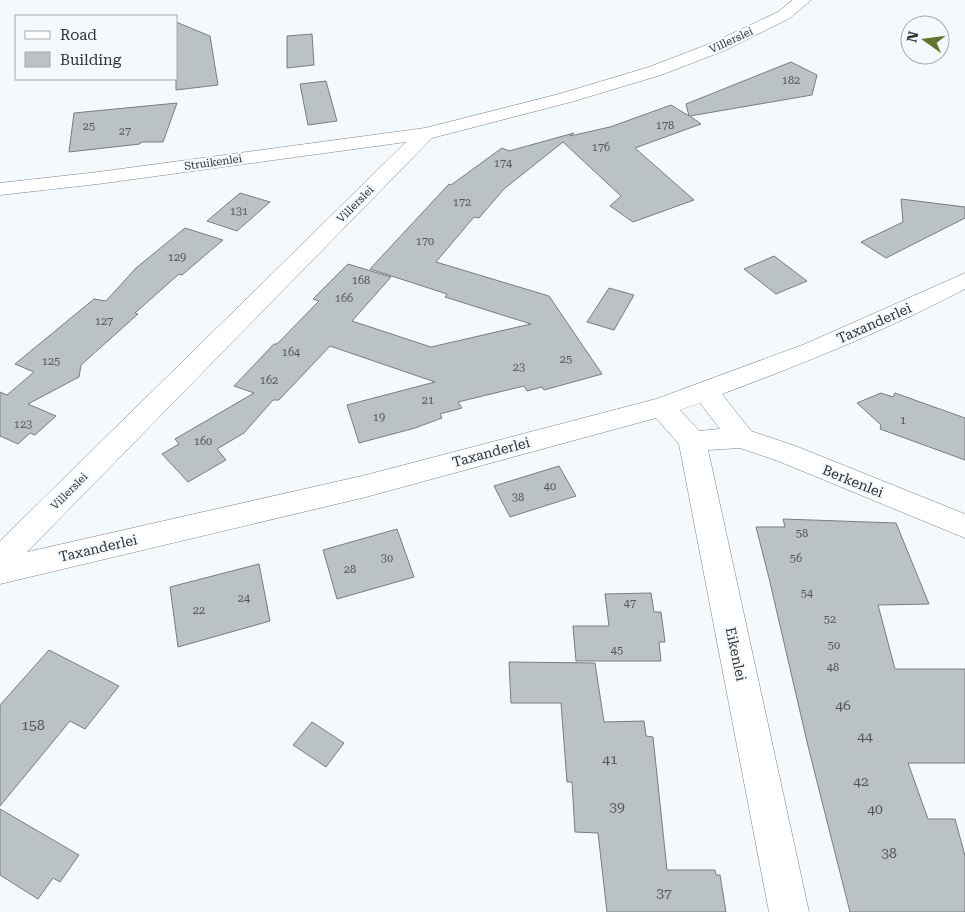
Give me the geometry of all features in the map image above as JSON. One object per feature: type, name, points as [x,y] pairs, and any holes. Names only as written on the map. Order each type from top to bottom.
[{"type":"street","name":"Villerslei","points":[[0,560],[425,134],[565,98],[655,71],[720,46],[784,15],[803,0]]},
{"type":"street","name":"Struikenlei","points":[[0,189],[98,178],[425,134]]},
{"type":"street","name":"Taxanderlei","points":[[0,571],[366,486],[662,406],[814,350],[928,299],[965,280]]},
{"type":"street","points":[[705,390],[741,438]]},
{"type":"street","name":"Eikenlei","points":[[662,406],[692,441],[788,912]]},
{"type":"street","name":"Berkenlei","points":[[692,441],[741,438],[788,454],[965,526]]},
{"type":"building","points":[[178,23],[210,36],[218,85],[176,90],[176,80],[178,80]]},
{"type":"building","points":[[312,34],[314,65],[287,68],[287,36]]},
{"type":"building","points":[[791,62],[817,75],[812,95],[690,116],[701,124],[635,148],[694,200],[633,222],[610,206],[621,196],[563,142],[504,189],[479,218],[474,217],[436,262],[549,296],[602,374],[544,390],[542,387],[527,391],[524,386],[458,402],[462,408],[440,414],[442,418],[415,428],[359,443],[347,405],[435,382],[330,346],[279,400],[273,400],[244,433],[217,449],[226,460],[188,482],[162,454],[179,444],[175,439],[254,393],[234,386],[319,301],[313,299],[348,264],[391,277],[352,321],[431,347],[531,324],[445,297],[447,294],[370,269],[449,184],[451,185],[502,148],[509,151],[574,133],[570,136],[610,127],[671,105],[689,116],[686,104]]},
{"type":"building","points":[[326,81],[337,121],[308,125],[300,84]]},
{"type":"building","points":[[177,103],[163,142],[141,142],[140,144],[69,152],[74,113]]},
{"type":"building","points":[[240,193],[270,202],[237,231],[207,221]]},
{"type":"building","points":[[901,199],[965,207],[965,218],[886,258],[861,242],[903,222]]},
{"type":"building","points":[[185,228],[223,240],[182,275],[179,274],[135,313],[138,314],[81,365],[79,377],[28,404],[56,416],[35,435],[30,433],[18,444],[0,436],[0,392],[7,395],[34,372],[15,364],[94,299],[106,301],[136,268]]},
{"type":"building","points":[[774,256],[807,281],[776,294],[744,269]]},
{"type":"building","points":[[609,288],[634,295],[614,330],[587,322]]},
{"type":"building","points":[[881,393],[893,397],[895,393],[965,418],[965,460],[880,429],[881,425],[857,403]]},
{"type":"building","points":[[559,466],[576,496],[510,517],[494,486]]},
{"type":"building","points":[[783,519],[896,523],[929,604],[878,605],[895,669],[965,669],[965,763],[908,763],[928,819],[955,819],[965,856],[965,912],[850,912],[756,527],[785,527]]},
{"type":"building","points":[[397,529],[414,577],[337,599],[323,550]]},
{"type":"building","points":[[259,564],[270,621],[178,647],[170,587]]},
{"type":"building","points":[[651,593],[654,612],[661,612],[665,642],[659,642],[661,661],[576,661],[573,626],[609,626],[605,594]]},
{"type":"building","points":[[49,650],[119,686],[85,729],[70,721],[0,806],[0,705]]},
{"type":"building","points":[[509,662],[595,663],[604,722],[644,721],[646,736],[653,737],[667,870],[715,870],[716,875],[720,875],[726,912],[607,912],[598,833],[575,832],[572,782],[567,782],[561,703],[511,703]]},
{"type":"building","points":[[312,722],[344,743],[326,767],[293,745]]},
{"type":"building","points":[[0,809],[79,855],[60,882],[53,878],[38,899],[0,875]]}]
